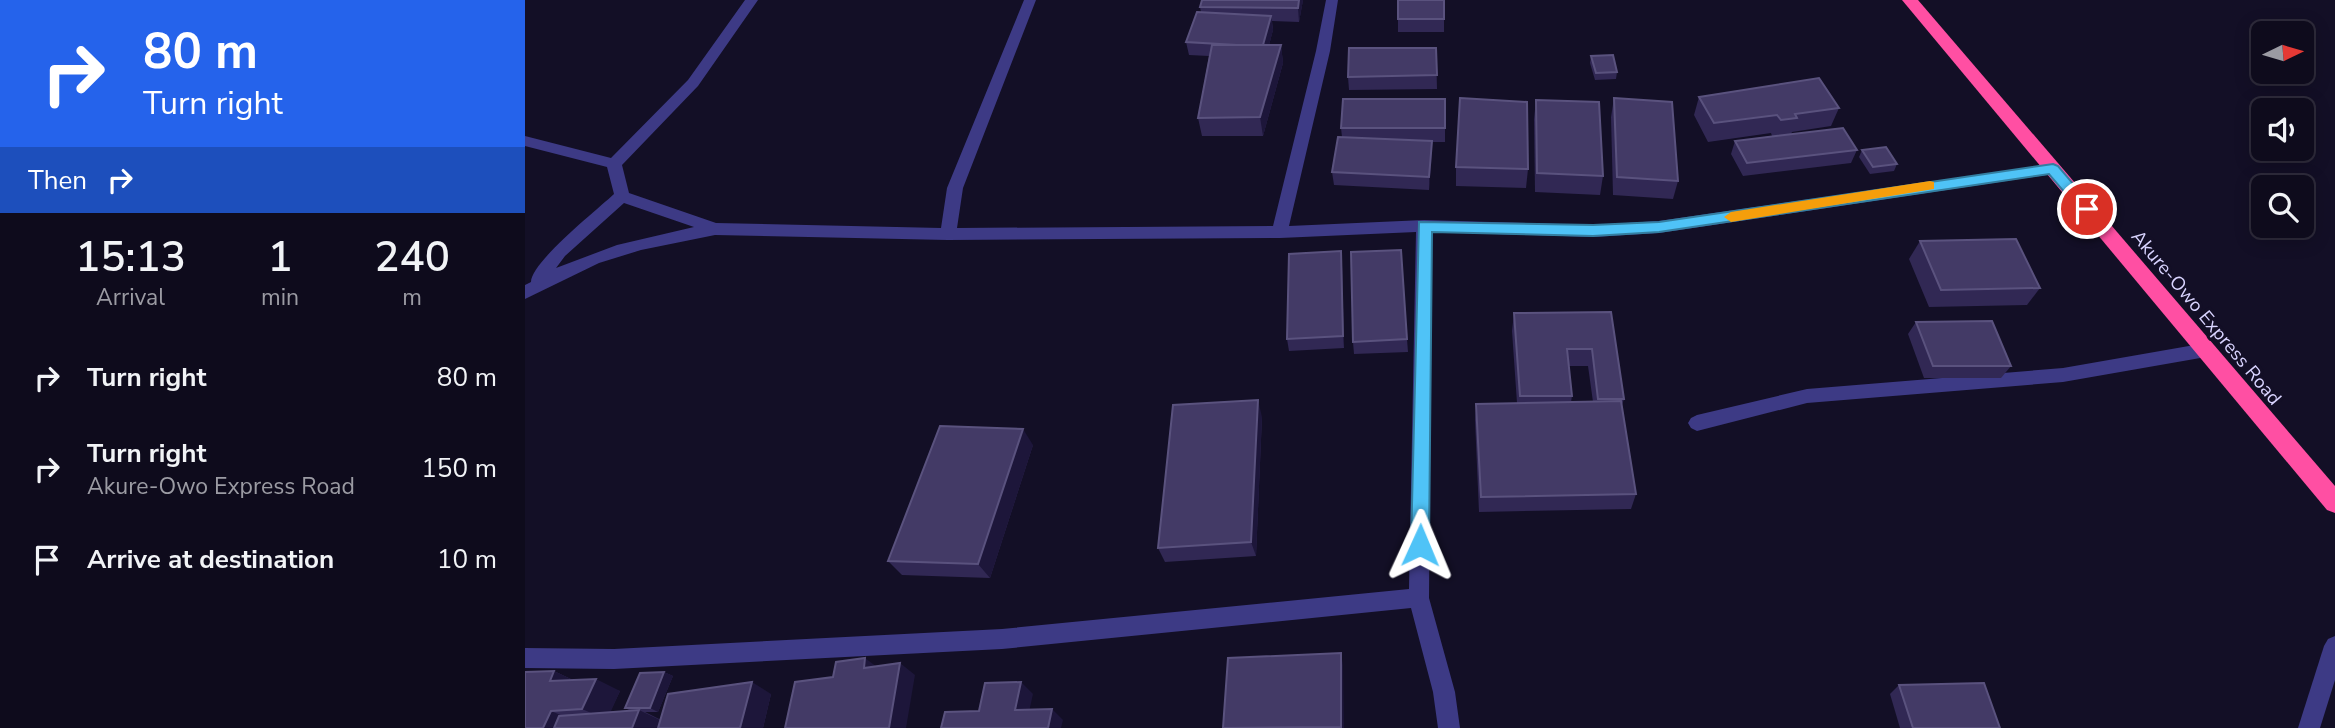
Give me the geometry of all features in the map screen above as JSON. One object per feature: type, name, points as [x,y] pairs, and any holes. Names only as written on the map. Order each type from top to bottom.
[{"type":"highway","name":"Akure-Owo Express Road","points":[[1910,0],[2335,503]]},
{"type":"street","points":[[614,164],[693,83],[752,0]]},
{"type":"street","points":[[948,234],[955,188],[1030,0]]},
{"type":"street","points":[[1280,232],[1323,51],[1332,0]]},
{"type":"street","points":[[525,141],[614,164]]},
{"type":"street","points":[[614,164],[622,196]]},
{"type":"street","points":[[526,294],[551,275],[585,260],[649,242],[715,229],[948,234],[1280,232],[1425,226],[1593,231],[1659,227],[2053,169]]},
{"type":"street","points":[[622,196],[715,229]]},
{"type":"street","points":[[526,294],[559,252],[622,196]]},
{"type":"street","points":[[1425,226],[1419,598],[1444,692],[1449,728]]},
{"type":"street","points":[[1696,423],[1807,396],[2063,374],[2206,350]]},
{"type":"street","points":[[525,658],[614,659],[1002,639],[1419,598]]},
{"type":"street","points":[[2309,728],[2335,646]]},
{"type":"building","points":[[1202,0],[1299,0],[1298,8],[1200,7]]},
{"type":"building","points":[[1398,0],[1444,0],[1444,19],[1398,19]]},
{"type":"building","points":[[1197,12],[1271,16],[1263,45],[1186,42]]},
{"type":"building","points":[[1212,45],[1281,45],[1260,117],[1198,118]]},
{"type":"building","points":[[1349,48],[1436,48],[1437,75],[1348,77]]},
{"type":"building","points":[[1613,55],[1617,72],[1596,73],[1591,56]]},
{"type":"building","points":[[1819,78],[1839,108],[1795,114],[1797,118],[1781,120],[1777,115],[1714,123],[1699,97]]},
{"type":"building","points":[[1460,98],[1527,102],[1528,169],[1456,167]]},
{"type":"building","points":[[1614,98],[1672,102],[1678,181],[1617,177]]},
{"type":"building","points":[[1343,99],[1445,99],[1445,128],[1341,128]]},
{"type":"building","points":[[1536,100],[1599,102],[1603,176],[1537,173]]},
{"type":"building","points":[[1843,128],[1857,150],[1747,163],[1735,141]]},
{"type":"building","points":[[1338,137],[1432,141],[1429,177],[1332,172]]},
{"type":"building","points":[[1886,147],[1897,164],[1873,167],[1862,150]]},
{"type":"building","points":[[2016,239],[2040,288],[1941,290],[1920,241]]},
{"type":"building","points":[[1401,250],[1407,339],[1353,342],[1351,252]]},
{"type":"building","points":[[1341,251],[1343,336],[1287,339],[1289,254]]},
{"type":"building","points":[[1611,312],[1624,399],[1598,399],[1592,349],[1567,349],[1572,396],[1520,396],[1514,313]]},
{"type":"building","points":[[1992,321],[2011,366],[1933,366],[1916,322]]},
{"type":"building","points":[[1258,400],[1251,542],[1158,548],[1173,405]]},
{"type":"building","points":[[1621,401],[1636,494],[1481,497],[1476,404]]},
{"type":"building","points":[[940,426],[1023,429],[978,564],[888,561]]},
{"type":"building","points":[[1341,653],[1341,727],[1223,728],[1228,658]]},
{"type":"building","points":[[865,658],[864,668],[900,663],[889,728],[785,728],[795,682],[833,677],[836,662]]},
{"type":"building","points":[[554,671],[550,681],[596,679],[582,709],[551,711],[543,728],[525,728],[525,672]]},
{"type":"building","points":[[664,672],[650,708],[625,708],[640,673]]},
{"type":"building","points":[[752,682],[740,728],[658,728],[668,694]]},
{"type":"building","points":[[1021,682],[1015,710],[1052,709],[1048,728],[941,728],[945,712],[979,711],[985,683]]},
{"type":"building","points":[[1984,683],[2000,728],[1913,728],[1899,685]]},
{"type":"building","points":[[639,710],[632,728],[554,728],[559,716]]},
{"type":"slow traffic","points":[[1731,217],[1930,186]]},
{"type":"route","points":[[1420,545],[1425,226],[1593,231],[1659,227],[2053,169],[2087,209]]}]
